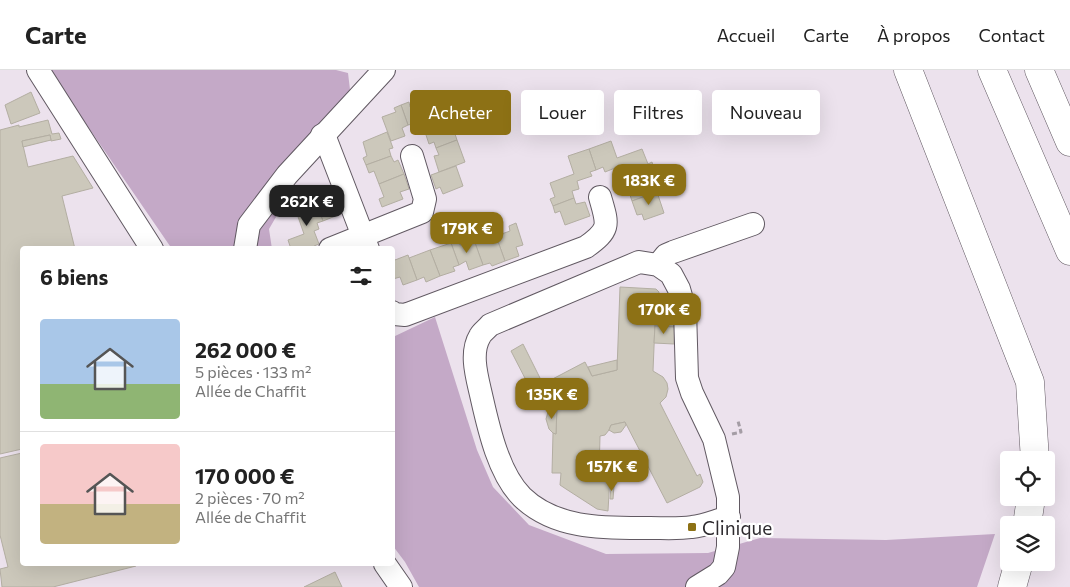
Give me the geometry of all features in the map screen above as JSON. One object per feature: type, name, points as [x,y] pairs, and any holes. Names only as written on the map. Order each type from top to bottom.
[{"type":"main road","points":[[908,70],[1030,382],[1034,451]]},
{"type":"main road","points":[[992,70],[1070,251]]},
{"type":"main road","points":[[1039,70],[1068,135]]},
{"type":"main road","points":[[1012,587],[1016,571]]},
{"type":"street","points":[[38,70],[150,246]]},
{"type":"street","points":[[245,246],[250,225],[287,174],[384,70]]},
{"type":"street","points":[[322,135],[326,140],[365,242]]},
{"type":"street","points":[[345,246],[365,242],[422,212],[425,199],[412,156]]},
{"type":"street","points":[[395,314],[405,315],[586,247],[601,235],[607,221],[600,197]]},
{"type":"street","points":[[658,265],[666,255],[753,224]]},
{"type":"street","points":[[697,587],[718,574],[724,567],[728,547],[729,517],[728,496],[714,439],[687,378],[685,310],[679,289],[671,274],[658,265],[639,262],[490,325],[479,337],[474,353],[484,406],[498,458],[508,478],[521,496],[547,516],[565,522],[607,528],[692,527],[729,517]]},
{"type":"street","points":[[386,566],[401,587]]},
{"type":"path","points":[[735,433],[741,432],[738,421]]},
{"type":"shaded area","points":[[49,70],[336,70],[348,73],[351,98],[293,159],[290,193],[269,229],[272,246],[170,246]]},
{"type":"shaded area","points":[[435,317],[477,450],[493,487],[529,525],[606,554],[708,553],[760,538],[886,540],[995,534],[977,587],[419,587],[395,549],[395,336]]},
{"type":"building","points":[[31,92],[40,113],[11,124],[5,105]]},
{"type":"building","points":[[409,102],[410,124],[408,125],[401,105]]},
{"type":"building","points":[[401,105],[408,125],[402,128],[405,136],[391,141],[382,117],[396,112],[394,108]]},
{"type":"building","points":[[48,120],[52,134],[59,133],[61,139],[51,141],[50,135],[22,141],[28,167],[73,156],[93,188],[62,196],[74,246],[20,246],[20,449],[0,454],[0,130],[19,125],[19,127]]},
{"type":"building","points":[[387,132],[393,148],[389,149],[391,156],[366,165],[363,158],[367,156],[363,142]]},
{"type":"building","points":[[50,135],[51,140],[23,147],[22,141]]},
{"type":"building","points":[[426,135],[455,135],[457,140],[436,148],[434,142],[429,144]]},
{"type":"building","points":[[457,140],[465,162],[439,172],[434,156],[439,155],[436,148]]},
{"type":"building","points":[[611,141],[617,158],[642,149],[648,164],[652,162],[654,169],[633,177],[631,170],[622,173],[620,166],[605,172],[603,167],[596,170],[589,149]]},
{"type":"building","points":[[589,149],[596,170],[590,172],[592,176],[577,181],[579,189],[572,191],[574,198],[553,206],[550,199],[555,197],[550,183],[574,174],[568,156]]},
{"type":"building","points":[[391,156],[394,162],[398,160],[404,174],[379,184],[374,171],[369,173],[366,165]]},
{"type":"building","points":[[456,166],[463,186],[443,194],[440,187],[436,189],[431,175]]},
{"type":"building","points":[[650,171],[657,192],[632,201],[627,186],[632,185],[629,178]]},
{"type":"building","points":[[404,174],[409,189],[400,192],[403,199],[382,207],[379,199],[384,197],[379,184]]},
{"type":"building","points":[[334,185],[341,204],[335,207],[338,215],[323,221],[314,196],[328,191],[327,187]]},
{"type":"building","points":[[657,192],[664,213],[644,220],[642,214],[637,215],[632,201]]},
{"type":"building","points":[[574,198],[576,204],[585,202],[590,216],[565,225],[560,211],[555,213],[553,206]]},
{"type":"building","points":[[315,201],[323,221],[317,223],[319,229],[314,231],[319,244],[314,246],[290,246],[288,240],[304,234],[295,208]]},
{"type":"building","points":[[516,223],[523,245],[516,247],[519,256],[505,261],[496,236],[510,231],[509,226]]},
{"type":"building","points":[[496,236],[505,261],[492,266],[490,263],[483,265],[475,243]]},
{"type":"building","points":[[458,240],[460,245],[474,240],[483,265],[469,270],[466,261],[459,265],[451,243]]},
{"type":"building","points":[[451,243],[459,265],[453,267],[455,271],[440,276],[430,250]]},
{"type":"building","points":[[430,250],[440,276],[426,282],[424,277],[417,280],[409,258]]},
{"type":"building","points":[[408,255],[417,280],[403,285],[400,277],[395,278],[395,260]]},
{"type":"building","points":[[620,287],[656,289],[659,292],[658,299],[656,299],[653,371],[663,377],[668,389],[666,397],[660,403],[697,476],[700,474],[703,482],[700,487],[667,503],[625,422],[611,425],[605,435],[600,436],[599,475],[589,474],[589,477],[603,478],[603,476],[610,476],[608,511],[597,509],[560,485],[561,473],[552,473],[553,433],[556,434],[557,405],[554,406],[543,384],[585,362],[592,376],[617,370]]},
{"type":"building","points":[[656,299],[670,299],[674,308],[675,327],[655,326]]},
{"type":"building","points":[[655,326],[675,327],[674,344],[654,343]]},
{"type":"building","points":[[523,344],[540,378],[528,384],[511,351]]},
{"type":"building","points":[[617,360],[617,370],[592,376],[588,367]]},
{"type":"building","points":[[557,405],[556,434],[549,429],[546,419],[548,412]]},
{"type":"building","points":[[625,422],[626,425],[621,432],[614,433],[609,430],[611,425]]},
{"type":"building","points":[[20,453],[20,566],[136,566],[53,587],[2,587],[0,569],[8,567],[0,535],[0,458]]},
{"type":"building","points":[[611,486],[614,486],[613,499],[610,499]]},
{"type":"building","points":[[335,572],[342,587],[304,587]]},
{"type":"place","name":"Clinique","points":[[692,527]]}]
